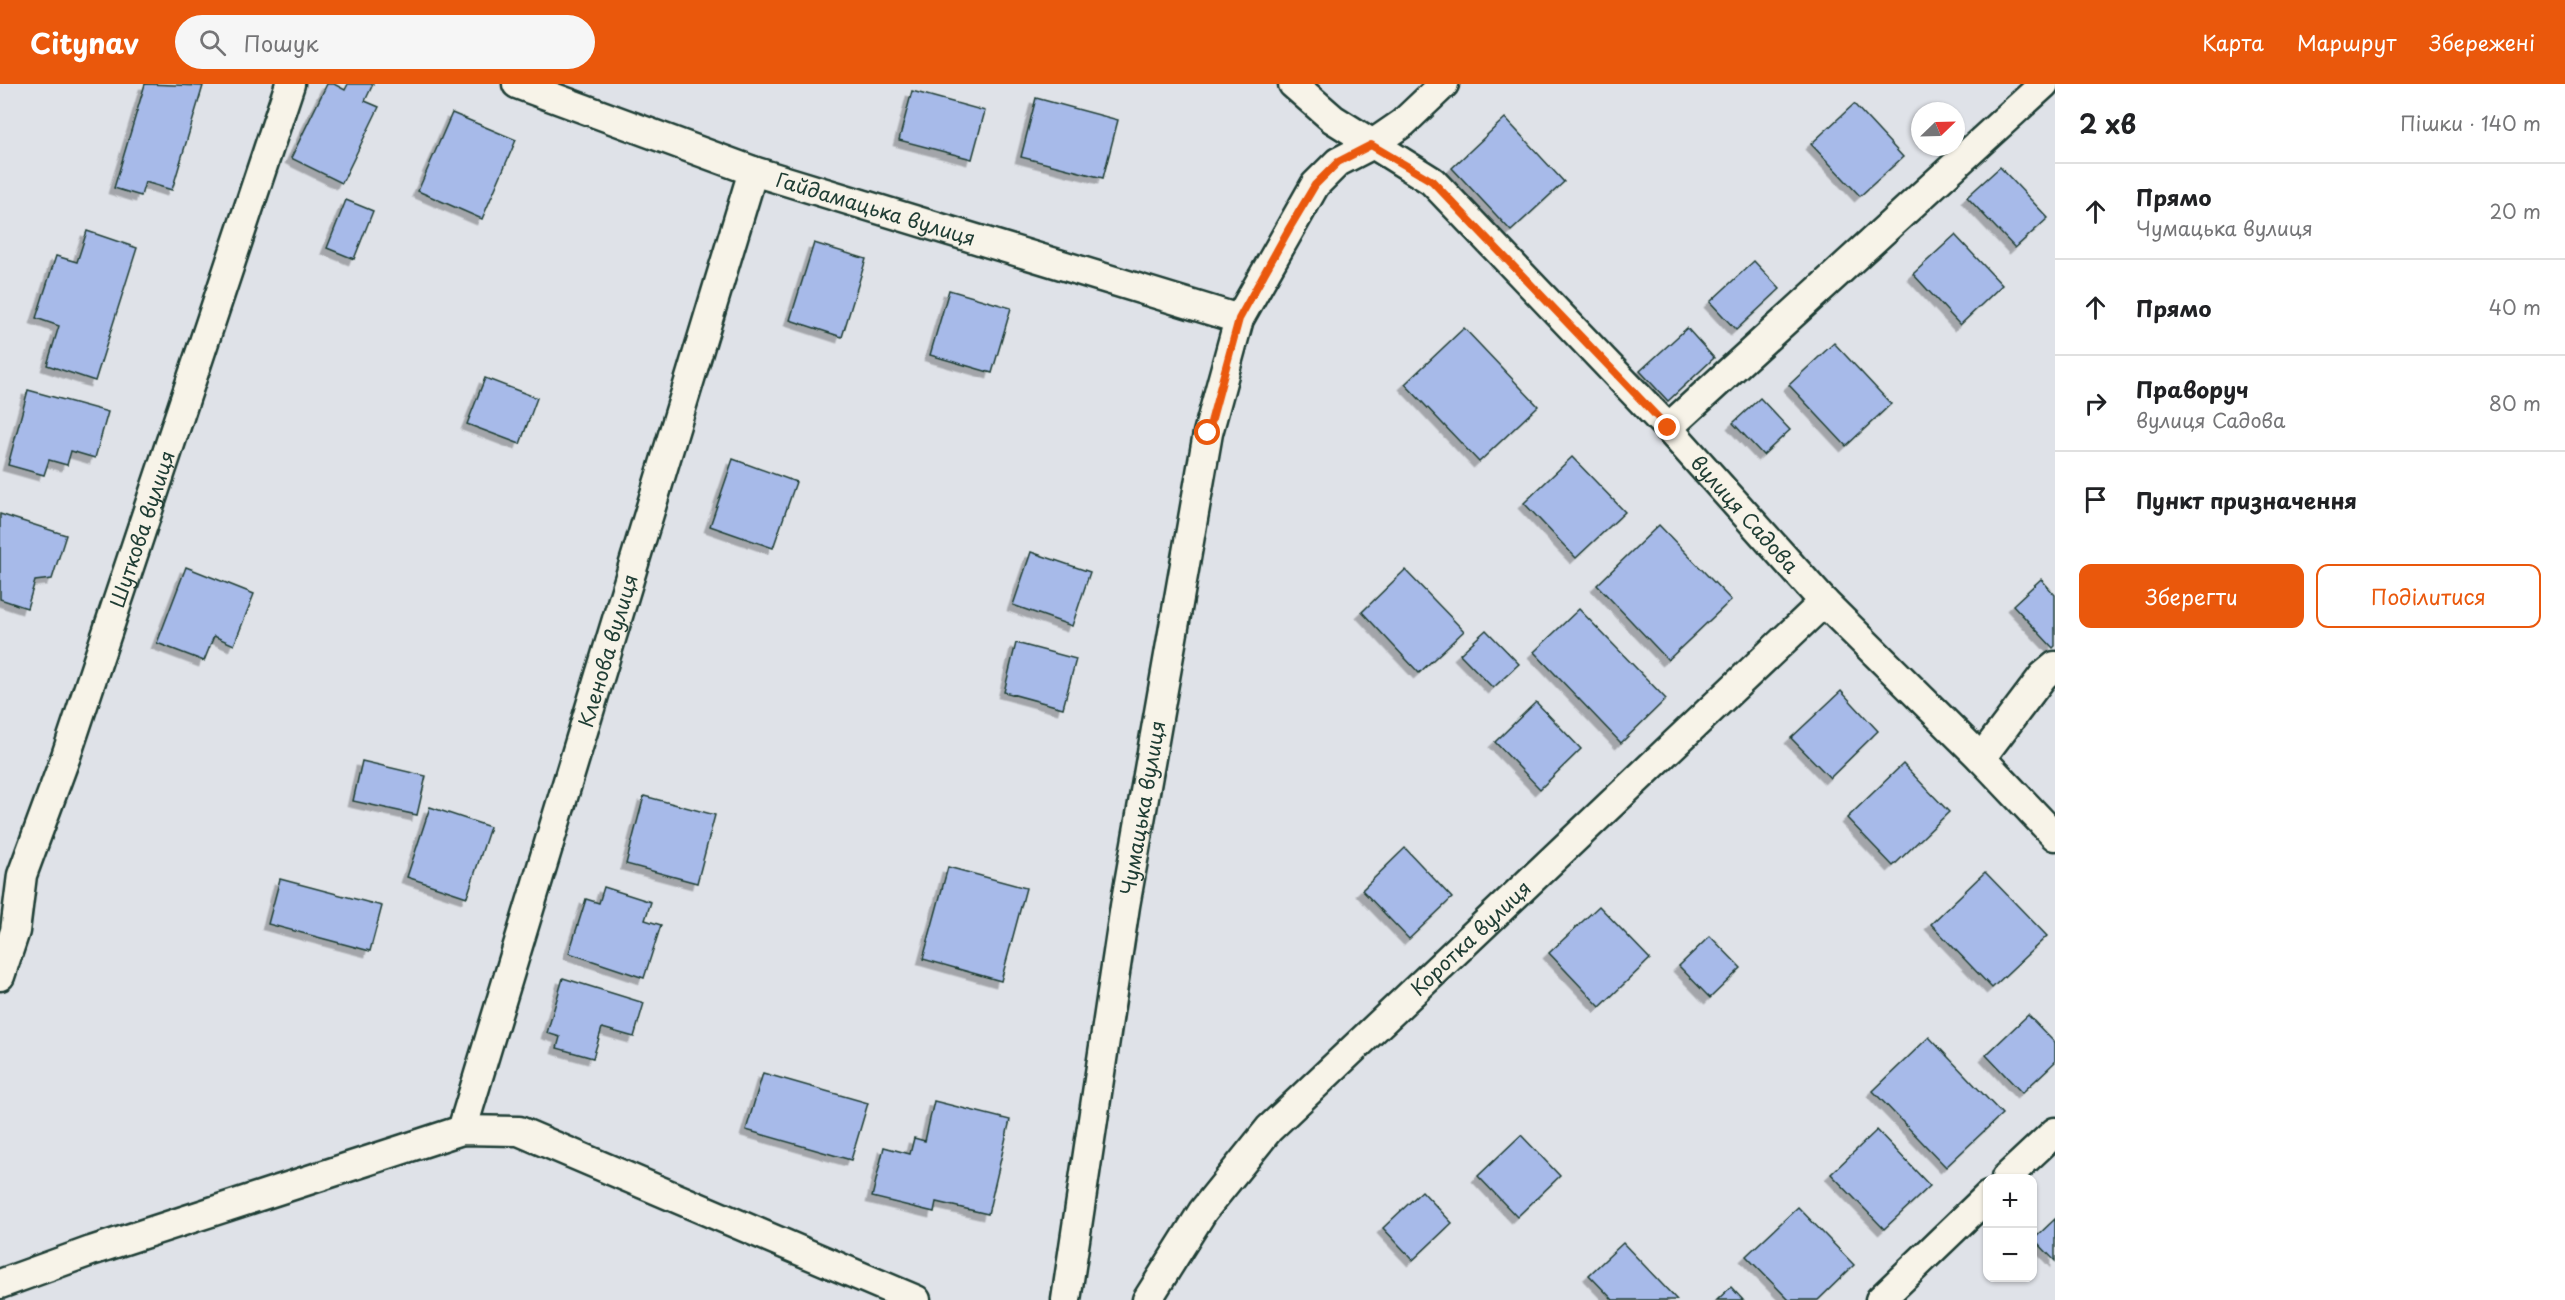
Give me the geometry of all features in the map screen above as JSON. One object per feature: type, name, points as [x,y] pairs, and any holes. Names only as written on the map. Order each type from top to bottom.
[{"type":"street","name":"Шуткова вулиця","points":[[0,976],[15,932],[22,875],[66,756],[290,84]]},
{"type":"street","name":"Гайдамацька вулиця","points":[[517,84],[753,171],[1239,319]]},
{"type":"street","name":"вулиця Садова","points":[[1293,84],[1333,119],[1371,145],[1432,181],[1668,428],[1824,602],[1981,758],[2055,836]]},
{"type":"street","name":"Чумацька вулиця","points":[[1066,1300],[1125,906],[1208,433],[1239,319],[1315,185],[1338,162],[1371,145],[1403,123],[1444,84]]},
{"type":"street","points":[[1668,428],[2044,84]]},
{"type":"street","name":"Кленова вулиця","points":[[462,1130],[753,171]]},
{"type":"street","name":"Коротка вулиця","points":[[1147,1300],[1203,1211],[1269,1129],[1824,602]]},
{"type":"street","points":[[1981,758],[2043,676],[2055,666]]},
{"type":"street","points":[[0,1284],[90,1251],[462,1130],[519,1131],[916,1300]]},
{"type":"street","points":[[2011,1174],[2055,1132]]},
{"type":"street","points":[[1880,1300],[1983,1201]]},
{"type":"building","points":[[145,84],[203,86],[172,190],[145,182],[141,196],[114,188]]},
{"type":"building","points":[[327,84],[334,84],[345,90],[348,84],[373,84],[365,101],[379,107],[342,183],[291,158]]},
{"type":"building","points":[[912,91],[985,111],[972,159],[899,140]]},
{"type":"building","points":[[1036,98],[1118,120],[1103,178],[1021,157]]},
{"type":"building","points":[[1854,104],[1903,157],[1860,196],[1811,144]]},
{"type":"building","points":[[452,113],[516,140],[482,219],[418,191]]},
{"type":"building","points":[[1505,118],[1564,182],[1511,231],[1452,168]]},
{"type":"building","points":[[2000,167],[2048,218],[2015,248],[1967,197]]},
{"type":"building","points":[[346,200],[373,211],[354,259],[327,248]]},
{"type":"building","points":[[87,231],[137,248],[95,381],[47,365],[59,326],[36,318],[56,256],[77,262]]},
{"type":"building","points":[[1955,235],[2002,285],[1960,325],[1913,274]]},
{"type":"building","points":[[814,243],[866,259],[842,337],[790,320]]},
{"type":"building","points":[[1754,261],[1780,289],[1736,330],[1710,302]]},
{"type":"building","points":[[949,290],[1011,308],[992,373],[930,355]]},
{"type":"building","points":[[1464,328],[1538,406],[1479,462],[1405,384]]},
{"type":"building","points":[[1687,328],[1714,358],[1668,401],[1640,371]]},
{"type":"building","points":[[1834,343],[1891,404],[1846,446],[1789,385]]},
{"type":"building","points":[[485,378],[537,398],[520,444],[467,424]]},
{"type":"building","points":[[28,390],[108,412],[95,458],[71,451],[67,465],[49,460],[44,475],[8,465]]},
{"type":"building","points":[[1760,398],[1790,430],[1763,455],[1733,423]]},
{"type":"building","points":[[1572,457],[1625,512],[1576,558],[1524,503]]},
{"type":"building","points":[[733,459],[796,482],[773,548],[710,526]]},
{"type":"building","points":[[0,514],[66,535],[52,579],[35,581],[27,608],[0,599]]},
{"type":"building","points":[[1659,525],[1731,600],[1668,660],[1597,585]]},
{"type":"building","points":[[1031,552],[1090,572],[1072,626],[1013,605]]},
{"type":"building","points":[[186,567],[254,594],[234,645],[214,636],[204,661],[157,643]]},
{"type":"building","points":[[1405,570],[1464,631],[1419,673],[1362,612]]},
{"type":"building","points":[[2041,579],[2055,595],[2055,646],[2053,648],[2013,605]]},
{"type":"building","points":[[1579,609],[1666,699],[1621,743],[1534,652]]},
{"type":"building","points":[[1486,630],[1519,664],[1493,688],[1460,654]]},
{"type":"building","points":[[1016,643],[1076,659],[1063,708],[1004,692]]},
{"type":"building","points":[[1841,691],[1878,731],[1830,778],[1791,738]]},
{"type":"building","points":[[1536,702],[1581,749],[1540,789],[1495,742]]},
{"type":"building","points":[[362,761],[426,776],[417,815],[353,801]]},
{"type":"building","points":[[1903,764],[1949,812],[1893,866],[1847,818]]},
{"type":"building","points":[[644,796],[715,815],[697,883],[626,864]]},
{"type":"building","points":[[430,807],[490,827],[467,897],[407,877]]},
{"type":"building","points":[[1405,848],[1452,898],[1409,939],[1362,890]]},
{"type":"building","points":[[948,867],[1026,888],[1001,981],[923,959]]},
{"type":"building","points":[[1985,872],[2047,936],[1992,988],[1931,924]]},
{"type":"building","points":[[280,879],[382,906],[370,951],[268,924]]},
{"type":"building","points":[[604,887],[651,902],[645,920],[661,925],[644,978],[569,953],[586,899],[599,903]]},
{"type":"building","points":[[1599,906],[1650,959],[1600,1007],[1549,953]]},
{"type":"building","points":[[1710,936],[1741,968],[1710,998],[1679,966]]},
{"type":"building","points":[[563,978],[644,1003],[634,1037],[602,1028],[593,1058],[557,1048],[560,1037],[547,1033]]},
{"type":"building","points":[[2028,1015],[2055,1043],[2055,1062],[2022,1093],[1986,1055]]},
{"type":"building","points":[[1929,1037],[2002,1114],[1946,1167],[1873,1091]]},
{"type":"building","points":[[763,1073],[868,1103],[851,1160],[746,1130]]},
{"type":"building","points":[[934,1101],[1010,1120],[988,1214],[936,1202],[934,1212],[872,1197],[884,1147],[910,1154],[914,1138],[925,1141]]},
{"type":"building","points":[[1877,1130],[1930,1186],[1884,1229],[1831,1174]]},
{"type":"building","points":[[1521,1135],[1560,1176],[1517,1217],[1478,1176]]},
{"type":"building","points":[[1422,1191],[1452,1223],[1413,1260],[1383,1228]]},
{"type":"building","points":[[1798,1207],[1854,1265],[1818,1300],[1789,1300],[1746,1256]]},
{"type":"building","points":[[2055,1219],[2055,1261],[2037,1242],[2037,1236]]},
{"type":"building","points":[[1623,1243],[1677,1300],[1613,1300],[1589,1275]]},
{"type":"building","points":[[1731,1287],[1743,1300],[1717,1300]]},
{"type":"route","points":[[1208,433],[1239,319],[1290,227],[1315,185],[1338,162],[1371,145],[1432,181],[1668,428]]}]
